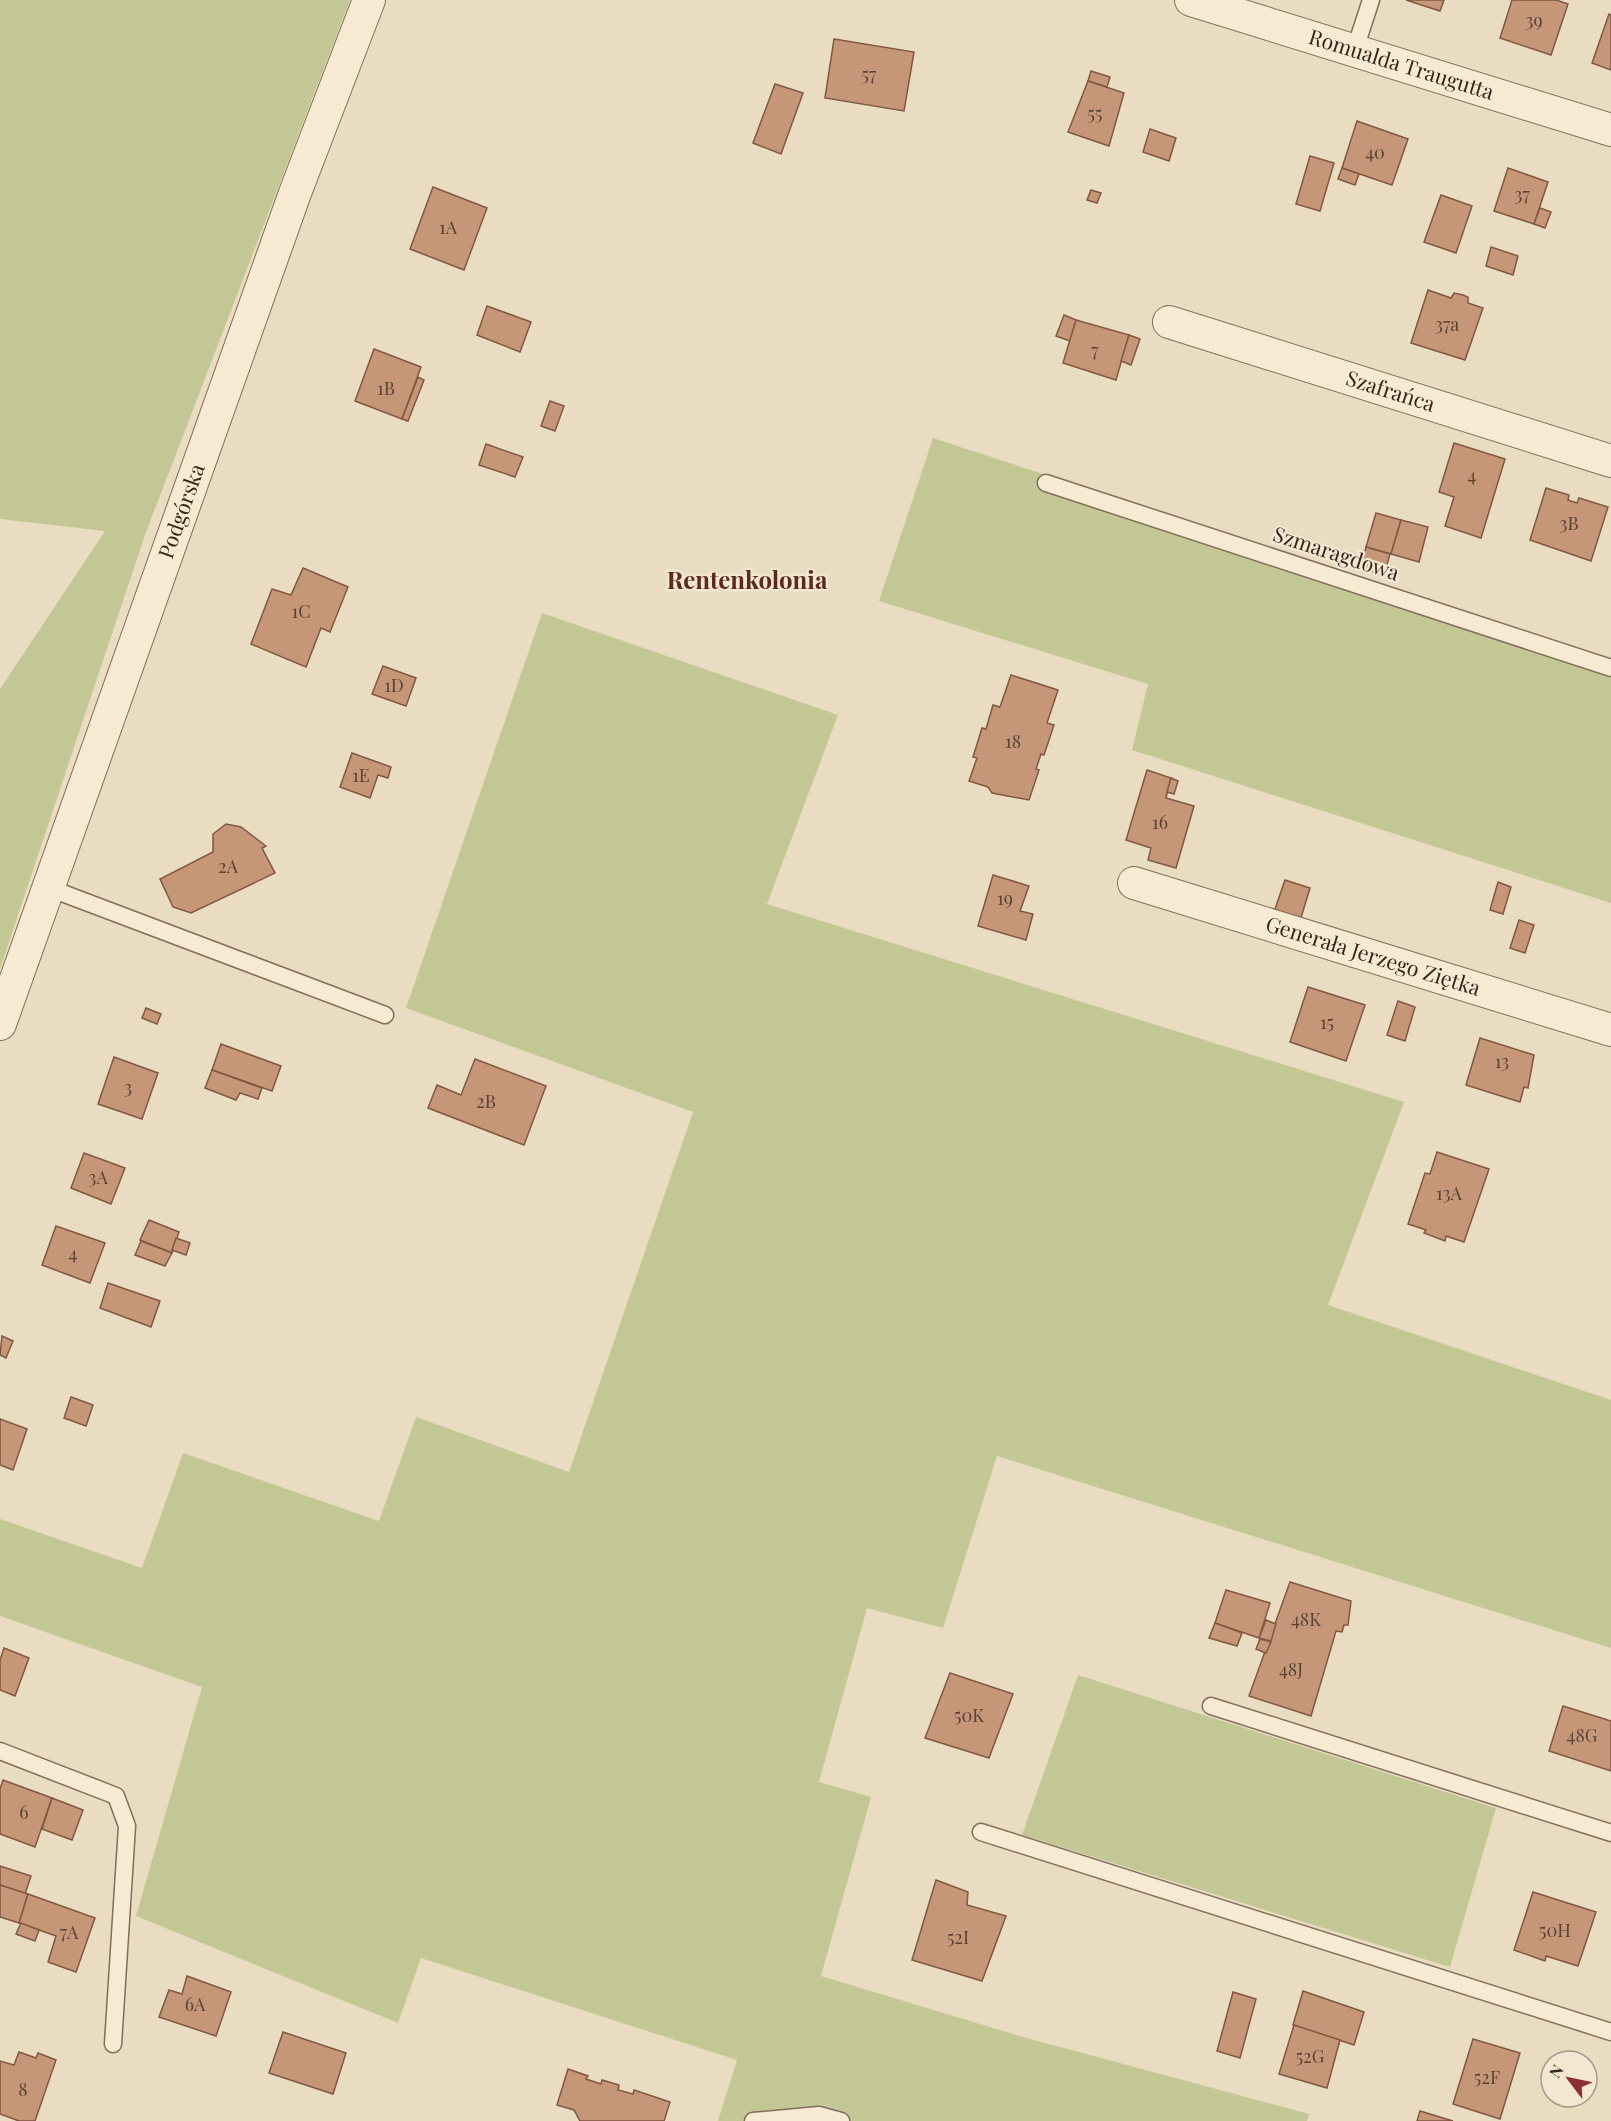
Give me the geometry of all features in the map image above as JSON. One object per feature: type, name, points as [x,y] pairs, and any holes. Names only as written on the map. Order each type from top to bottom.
[{"type":"street","name":"Podgórska","points":[[0,1024],[295,193],[369,0]]},
{"type":"street","name":"Romualda Traugutta","points":[[1191,0],[1611,130]]},
{"type":"street","name":"Szafrańca","points":[[1169,322],[1611,461]]},
{"type":"street","name":"Generała Jerzego Ziętka","points":[[1134,884],[1611,1030]]},
{"type":"lane","points":[[1355,49],[1371,0]]},
{"type":"lane","name":"Szmaragdowa","points":[[1046,483],[1611,668]]},
{"type":"lane","points":[[49,888],[385,1015]]},
{"type":"lane","points":[[1211,1706],[1611,1833]]},
{"type":"lane","points":[[0,1751],[116,1796],[127,1826],[113,2044]]},
{"type":"lane","points":[[981,1832],[1611,2032]]},
{"type":"lane","points":[[753,2121],[819,2115],[841,2121]]},
{"type":"green space","points":[[0,0],[350,0],[145,535],[0,969],[0,689],[105,531],[0,519]]},
{"type":"green space","points":[[933,438],[1611,660],[1611,903],[1132,750],[1148,684],[879,601]]},
{"type":"green space","points":[[542,613],[838,715],[767,904],[1404,1102],[1328,1305],[1611,1400],[1611,1648],[997,1456],[943,1628],[867,1608],[819,1782],[871,1797],[821,1976],[1023,2037],[1309,2114],[1307,2121],[718,2121],[737,2060],[421,1958],[398,2023],[136,1916],[202,1687],[0,1616],[0,1519],[142,1568],[183,1453],[379,1521],[416,1417],[569,1472],[693,1112],[406,1008]]},
{"type":"green space","points":[[1078,1675],[1496,1808],[1450,1967],[1022,1835]]},
{"type":"building","points":[[1406,0],[1444,0],[1440,11]]},
{"type":"building","points":[[1512,0],[1556,0],[1568,4],[1551,55],[1500,38]]},
{"type":"building","points":[[1609,14],[1611,15],[1611,70],[1592,63]]},
{"type":"building","points":[[834,39],[914,52],[904,111],[825,98]]},
{"type":"building","points":[[1091,71],[1110,77],[1107,87],[1088,81]]},
{"type":"building","points":[[1088,81],[1124,93],[1109,146],[1068,132]]},
{"type":"building","points":[[775,84],[803,93],[781,154],[753,143]]},
{"type":"building","points":[[1357,121],[1408,139],[1392,185],[1342,168]]},
{"type":"building","points":[[1150,129],[1176,138],[1169,161],[1143,152]]},
{"type":"building","points":[[1310,156],[1334,163],[1320,211],[1296,204]]},
{"type":"building","points":[[1342,168],[1359,174],[1355,185],[1338,179]]},
{"type":"building","points":[[1508,168],[1548,182],[1534,224],[1494,211]]},
{"type":"building","points":[[433,187],[487,208],[464,270],[410,249]]},
{"type":"building","points":[[1091,190],[1101,193],[1097,203],[1087,200]]},
{"type":"building","points":[[1441,195],[1472,206],[1456,253],[1424,242]]},
{"type":"building","points":[[1540,208],[1551,212],[1545,228],[1534,224]]},
{"type":"building","points":[[1491,247],[1518,256],[1513,275],[1486,266]]},
{"type":"building","points":[[1428,290],[1451,298],[1454,293],[1463,295],[1468,297],[1468,303],[1483,308],[1465,360],[1411,343]]},
{"type":"building","points":[[487,306],[531,322],[520,352],[477,335]]},
{"type":"building","points":[[1064,315],[1076,320],[1070,341],[1056,336]]},
{"type":"building","points":[[1076,320],[1129,335],[1116,380],[1063,363]]},
{"type":"building","points":[[1129,335],[1140,339],[1131,365],[1121,361]]},
{"type":"building","points":[[374,349],[421,367],[402,419],[355,401]]},
{"type":"building","points":[[418,377],[424,380],[408,421],[402,419]]},
{"type":"building","points":[[550,401],[564,406],[555,431],[541,426]]},
{"type":"building","points":[[1454,443],[1505,459],[1481,538],[1445,526],[1454,497],[1439,492]]},
{"type":"building","points":[[486,444],[523,457],[515,477],[479,465]]},
{"type":"building","points":[[1546,488],[1569,495],[1568,500],[1577,503],[1579,498],[1608,507],[1591,561],[1530,540]]},
{"type":"building","points":[[1376,513],[1401,520],[1391,554],[1366,547]]},
{"type":"building","points":[[1401,520],[1428,527],[1419,562],[1391,554]]},
{"type":"building","points":[[1366,547],[1390,554],[1384,575],[1361,568]]},
{"type":"building","points":[[303,568],[348,587],[330,632],[321,628],[306,667],[251,644],[272,589],[291,595]]},
{"type":"building","points":[[383,666],[416,678],[406,706],[372,694]]},
{"type":"building","points":[[1011,675],[1058,690],[1047,723],[1054,725],[1044,755],[1041,754],[1036,769],[1039,770],[1029,800],[992,793],[988,787],[969,781],[977,758],[973,757],[982,728],[986,729],[993,705],[1000,707]]},
{"type":"building","points":[[352,753],[391,767],[388,778],[378,775],[370,798],[340,787]]},
{"type":"building","points":[[1147,770],[1171,778],[1166,798],[1194,806],[1176,868],[1148,860],[1151,848],[1126,840]]},
{"type":"building","points":[[1171,778],[1178,781],[1174,794],[1167,792]]},
{"type":"building","points":[[226,824],[241,827],[266,846],[262,848],[275,873],[191,913],[173,907],[160,879],[213,852],[213,834]]},
{"type":"building","points":[[993,875],[1029,886],[1020,911],[1033,914],[1026,940],[978,926]]},
{"type":"building","points":[[1285,880],[1310,888],[1300,921],[1274,912]]},
{"type":"building","points":[[1498,882],[1511,887],[1503,914],[1490,910]]},
{"type":"building","points":[[1519,920],[1534,925],[1525,953],[1510,948]]},
{"type":"building","points":[[1308,987],[1365,1005],[1346,1061],[1290,1042]]},
{"type":"building","points":[[1398,1001],[1415,1007],[1405,1041],[1387,1035]]},
{"type":"building","points":[[146,1008],[161,1014],[157,1024],[142,1018]]},
{"type":"building","points":[[1480,1038],[1534,1055],[1528,1088],[1524,1087],[1520,1102],[1466,1085]]},
{"type":"building","points":[[221,1044],[281,1066],[272,1091],[212,1070]]},
{"type":"building","points":[[114,1057],[158,1073],[142,1119],[98,1104]]},
{"type":"building","points":[[475,1059],[546,1086],[524,1145],[428,1108],[437,1085],[461,1095]]},
{"type":"building","points":[[212,1070],[262,1088],[258,1099],[240,1093],[236,1100],[205,1088]]},
{"type":"building","points":[[1437,1152],[1489,1169],[1464,1242],[1446,1236],[1445,1241],[1424,1233],[1426,1230],[1408,1224],[1425,1173],[1430,1174]]},
{"type":"building","points":[[84,1153],[125,1168],[111,1204],[71,1188]]},
{"type":"building","points":[[149,1220],[179,1232],[172,1253],[140,1240]]},
{"type":"building","points":[[56,1226],[105,1243],[90,1283],[42,1265]]},
{"type":"building","points":[[176,1238],[190,1243],[186,1255],[172,1250]]},
{"type":"building","points":[[141,1241],[172,1253],[165,1266],[135,1255]]},
{"type":"building","points":[[108,1283],[160,1301],[151,1327],[100,1308]]},
{"type":"building","points":[[2,1336],[13,1341],[6,1358],[0,1355]]},
{"type":"building","points":[[71,1397],[93,1405],[86,1426],[64,1418]]},
{"type":"building","points":[[0,1419],[27,1429],[13,1470],[0,1465]]},
{"type":"building","points":[[1290,1582],[1351,1601],[1348,1625],[1344,1625],[1342,1632],[1336,1631],[1311,1716],[1249,1696]]},
{"type":"building","points":[[1226,1590],[1270,1603],[1259,1638],[1215,1623]]},
{"type":"building","points":[[1266,1620],[1276,1624],[1271,1641],[1259,1638]]},
{"type":"building","points":[[1215,1623],[1242,1633],[1237,1646],[1209,1638]]},
{"type":"building","points":[[1260,1639],[1271,1642],[1266,1653],[1256,1649]]},
{"type":"building","points":[[4,1648],[29,1658],[15,1696],[0,1690],[0,1660]]},
{"type":"building","points":[[950,1673],[1013,1694],[989,1758],[925,1738]]},
{"type":"building","points":[[1563,1706],[1611,1721],[1611,1771],[1549,1751]]},
{"type":"building","points":[[3,1780],[52,1798],[35,1847],[0,1834],[0,1789]]},
{"type":"building","points":[[52,1798],[83,1810],[72,1840],[42,1829]]},
{"type":"building","points":[[0,1866],[31,1876],[25,1894],[0,1885]]},
{"type":"building","points":[[936,1880],[968,1892],[967,1905],[1006,1916],[982,1981],[912,1960]]},
{"type":"building","points":[[0,1885],[28,1894],[19,1923],[0,1917]]},
{"type":"building","points":[[1533,1892],[1596,1912],[1578,1966],[1546,1956],[1545,1961],[1514,1950]]},
{"type":"building","points":[[28,1894],[95,1918],[76,1972],[48,1962],[56,1936],[19,1923]]},
{"type":"building","points":[[21,1923],[39,1930],[35,1941],[16,1934]]},
{"type":"building","points":[[187,1976],[231,1992],[216,2036],[159,2017],[169,1990],[182,1994]]},
{"type":"building","points":[[1303,1991],[1364,2012],[1354,2045],[1293,2025]]},
{"type":"building","points":[[1233,1992],[1256,1999],[1240,2058],[1217,2051]]},
{"type":"building","points":[[1294,2025],[1340,2040],[1327,2088],[1279,2074]]},
{"type":"building","points":[[283,2032],[346,2053],[333,2094],[269,2073]]},
{"type":"building","points":[[1473,2039],[1520,2053],[1500,2119],[1453,2104]]},
{"type":"building","points":[[19,2052],[36,2058],[38,2053],[56,2060],[35,2121],[19,2121],[0,2114],[0,2061],[14,2065]]},
{"type":"building","points":[[568,2069],[588,2076],[586,2079],[601,2084],[602,2080],[619,2085],[618,2090],[633,2094],[634,2090],[670,2102],[664,2121],[580,2121],[574,2110],[557,2105]]},
{"type":"building","points":[[1420,2111],[1453,2121],[1417,2121]]},
{"type":"district","name":"Rentenkolonia","points":[[747,581]]}]
